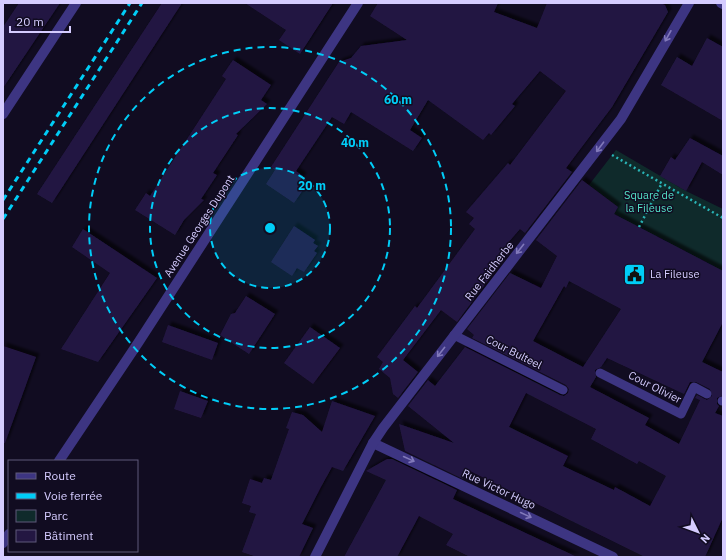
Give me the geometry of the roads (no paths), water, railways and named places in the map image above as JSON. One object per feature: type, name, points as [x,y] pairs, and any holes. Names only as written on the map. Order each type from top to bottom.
[{"type":"street","points":[[3,114],[76,3]]},
{"type":"street","name":"Avenue Georges Dupont","points":[[59,460],[134,349],[358,3]]},
{"type":"street","name":"Rue Faidherbe","points":[[315,557],[373,443],[454,335],[621,119],[689,3]]},
{"type":"street","name":"Rue Victor Hugo","points":[[373,443],[613,557]]},
{"type":"lane","name":"Cour Bulteel","points":[[454,335],[563,390]]},
{"type":"lane","name":"Cour Olivier","points":[[600,373],[681,414],[694,387],[707,394]]},
{"type":"railway","points":[[3,200],[130,3]]},
{"type":"railway","points":[[3,219],[142,3]]},
{"type":"place","name":"La Fileuse","points":[[635,274]]},
{"type":"park label","name":"Square de la Fileuse","points":[[649,201]]}]
